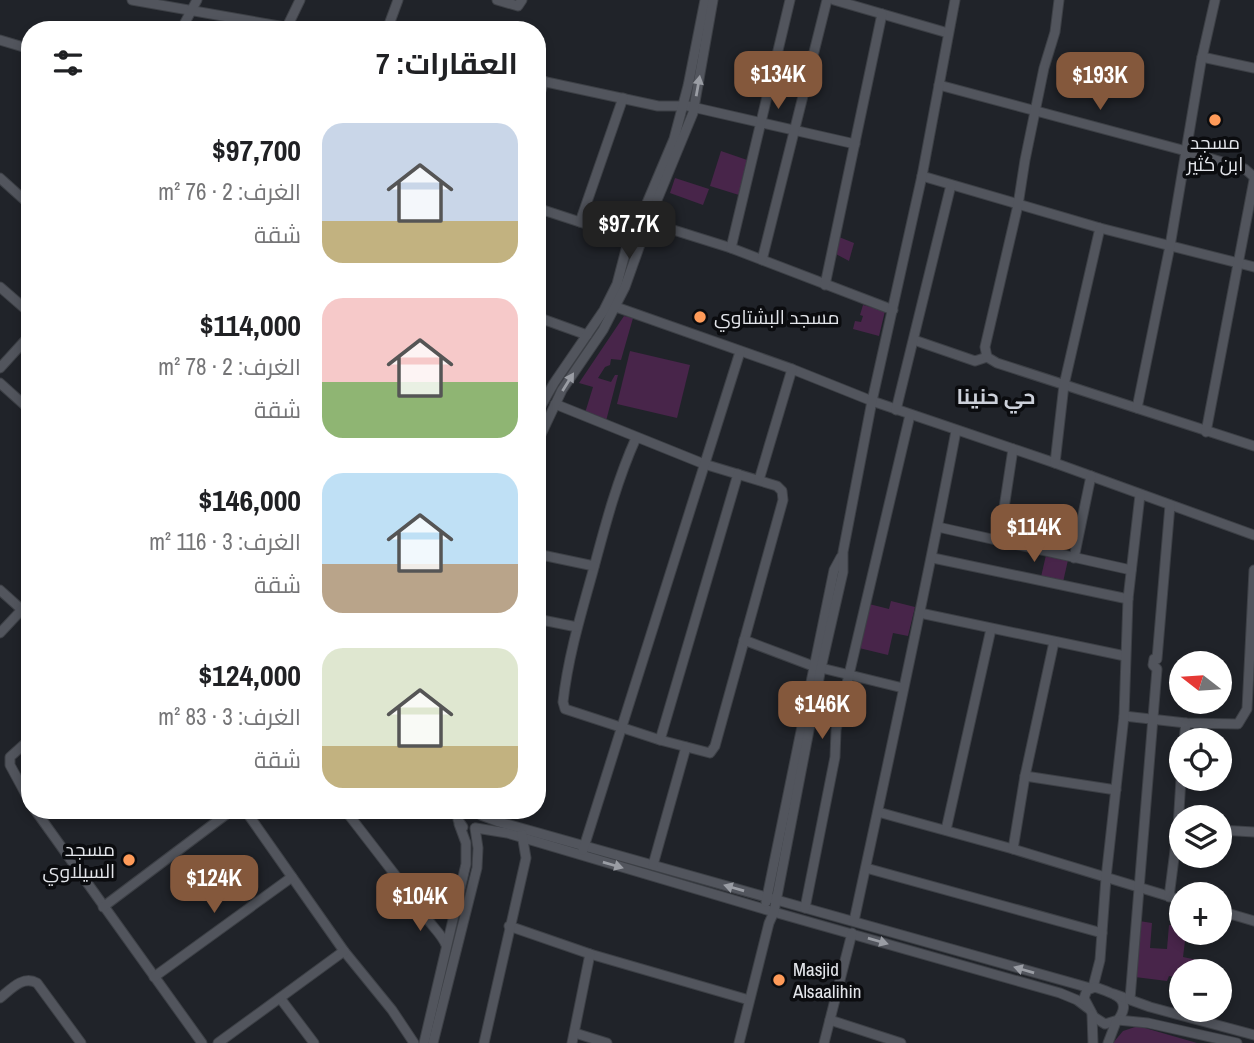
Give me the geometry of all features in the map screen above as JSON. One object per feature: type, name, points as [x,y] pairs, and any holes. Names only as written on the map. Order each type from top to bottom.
[{"type":"street","points":[[132,0],[256,21]]},
{"type":"street","points":[[186,21],[197,0]]},
{"type":"street","points":[[291,21],[300,0]]},
{"type":"street","points":[[390,21],[398,0]]},
{"type":"street","points":[[497,0],[518,6],[522,0]]},
{"type":"street","points":[[546,398],[613,293],[629,238],[668,155],[688,86],[705,0]]},
{"type":"street","points":[[546,424],[555,404],[616,307],[692,118],[713,0]]},
{"type":"street","points":[[731,248],[790,0]]},
{"type":"street","points":[[762,260],[827,0]]},
{"type":"street","points":[[834,0],[948,37]]},
{"type":"street","points":[[739,1043],[769,923],[771,899],[817,667],[843,572],[843,552],[872,401],[922,176],[955,0]]},
{"type":"street","points":[[948,37],[952,34],[960,0]]},
{"type":"street","points":[[1059,0],[1055,32],[1044,68],[1018,205],[985,347],[987,357],[997,363],[1254,446]]},
{"type":"street","points":[[1138,408],[1170,246],[1202,57],[1215,0]]},
{"type":"street","points":[[825,285],[882,14]]},
{"type":"street","points":[[0,40],[21,46]]},
{"type":"street","points":[[1202,57],[1254,68]]},
{"type":"street","points":[[546,82],[659,106],[695,108],[855,144]]},
{"type":"street","points":[[939,85],[1186,151],[1245,169],[1254,179],[1206,432]]},
{"type":"street","points":[[580,222],[622,98]]},
{"type":"street","points":[[659,106],[678,117],[692,118]]},
{"type":"street","points":[[922,176],[1101,228],[1254,267]]},
{"type":"street","points":[[0,178],[21,197]]},
{"type":"street","points":[[896,410],[951,185]]},
{"type":"street","points":[[546,211],[629,238],[634,247],[640,242]]},
{"type":"street","points":[[648,222],[731,248],[893,310]]},
{"type":"street","points":[[1055,463],[1064,385],[1101,228]]},
{"type":"street","points":[[0,287],[21,305]]},
{"type":"street","points":[[616,307],[792,369],[896,410],[1055,463],[1254,536]]},
{"type":"street","points":[[546,320],[587,335]]},
{"type":"street","points":[[914,340],[975,361],[987,357]]},
{"type":"street","points":[[0,368],[21,345]]},
{"type":"street","points":[[581,855],[740,352]]},
{"type":"street","points":[[760,481],[792,369]]},
{"type":"street","points":[[0,383],[21,402]]},
{"type":"street","points":[[555,404],[704,464],[779,487],[783,500],[713,751],[710,752],[660,740],[565,709],[564,693],[577,627],[624,465],[636,438]]},
{"type":"street","points":[[805,908],[835,757],[836,730],[910,415]]},
{"type":"street","points":[[854,922],[933,558],[956,431]]},
{"type":"street","points":[[999,541],[1013,449]]},
{"type":"street","points":[[660,740],[738,474]]},
{"type":"street","points":[[1073,558],[1091,476]]},
{"type":"street","points":[[1140,495],[1130,570],[1124,716],[1102,933],[1097,972],[1084,998],[1101,1023],[1137,1021],[1206,1039],[1237,1043]]},
{"type":"street","points":[[1130,999],[1154,719],[1157,669],[1153,665],[1157,659],[1170,505]]},
{"type":"street","points":[[938,527],[1130,570]]},
{"type":"street","points":[[546,556],[594,566]]},
{"type":"street","points":[[933,558],[1128,599]]},
{"type":"street","points":[[1124,716],[1186,723],[1238,724],[1241,721],[1247,709],[1254,570]]},
{"type":"street","points":[[0,590],[21,609]]},
{"type":"street","points":[[0,634],[21,611]]},
{"type":"street","points":[[920,614],[1125,656]]},
{"type":"street","points":[[546,621],[577,627]]},
{"type":"street","points":[[946,830],[991,629]]},
{"type":"street","points":[[744,640],[817,667],[903,688]]},
{"type":"street","points":[[1013,849],[1025,776],[1054,642]]},
{"type":"street","points":[[1185,728],[1186,723]]},
{"type":"street","points":[[21,747],[10,757],[10,765],[21,785]]},
{"type":"street","points":[[653,865],[686,747]]},
{"type":"street","points":[[1025,776],[1115,789]]},
{"type":"street","points":[[878,812],[1013,849],[1168,897],[1173,868]]},
{"type":"street","points":[[41,819],[202,1043]]},
{"type":"street","points":[[103,907],[220,819]]},
{"type":"street","points":[[251,819],[344,951],[414,1043]]},
{"type":"street","points":[[352,819],[423,911],[426,919],[441,933],[447,946]]},
{"type":"street","points":[[424,1043],[466,864],[466,844],[459,819]]},
{"type":"street","points":[[460,819],[467,829],[522,833]]},
{"type":"street","points":[[433,1043],[477,868],[475,828],[481,819]]},
{"type":"street","points":[[494,819],[522,833],[581,855],[1060,993],[1077,1000],[1091,1011],[1093,1043]]},
{"type":"street","points":[[1232,831],[1254,832]]},
{"type":"street","points":[[522,833],[526,858]]},
{"type":"street","points":[[542,839],[584,845],[1254,1035]]},
{"type":"street","points":[[484,1043],[526,858],[542,839]]},
{"type":"street","points":[[866,868],[1102,933]]},
{"type":"street","points":[[154,976],[292,877]]},
{"type":"street","points":[[423,911],[439,922],[454,918]]},
{"type":"street","points":[[1232,915],[1254,921]]},
{"type":"street","points":[[509,926],[590,954],[749,1000]]},
{"type":"street","points":[[824,1043],[852,933]]},
{"type":"street","points":[[218,1043],[344,951]]},
{"type":"street","points":[[572,1043],[590,954]]},
{"type":"street","points":[[1097,972],[1110,992],[1119,996],[1124,1006],[1108,1043]]},
{"type":"street","points":[[0,998],[25,980],[33,980],[81,1043]]},
{"type":"street","points":[[280,998],[314,1043]]},
{"type":"street","points":[[830,1020],[901,1043]]},
{"type":"street","points":[[407,1031],[426,1031]]},
{"type":"street","points":[[575,1033],[607,1043]]},
{"type":"shaded area","points":[[721,151],[750,161],[739,195],[710,186]]},
{"type":"shaded area","points":[[675,178],[709,189],[703,205],[670,193]]},
{"type":"shaded area","points":[[839,237],[854,243],[849,261],[834,253]]},
{"type":"shaded area","points":[[863,305],[885,311],[879,336],[853,329],[855,321],[861,322]]},
{"type":"shaded area","points":[[624,316],[633,318],[621,360],[611,359],[610,365],[605,367],[598,378],[611,382],[615,375],[618,375],[606,421],[585,413],[593,387],[579,383]]},
{"type":"shaded area","points":[[630,351],[690,365],[677,418],[617,404]]},
{"type":"shaded area","points":[[1046,555],[1068,560],[1063,582],[1041,577]]},
{"type":"shaded area","points":[[891,601],[915,607],[908,636],[893,633],[888,655],[859,648],[869,604],[889,609]]},
{"type":"shaded area","points":[[1139,921],[1152,923],[1150,948],[1167,949],[1169,925],[1169,945],[1184,945],[1183,957],[1192,959],[1169,959],[1167,981],[1135,977]]},
{"type":"shaded area","points":[[1138,1026],[1197,1043],[1113,1043],[1123,1031]]},
{"type":"place","name":"مسجد ابن كثير","points":[[1215,120]]},
{"type":"place","name":"مسجد البشتاوي","points":[[700,317]]},
{"type":"place","name":"مسجد السيلاوي","points":[[129,860]]},
{"type":"place","name":"Masjid Alsaalihin","points":[[779,980]]},
{"type":"district","name":"حي حنينا","points":[[996,397]]}]
